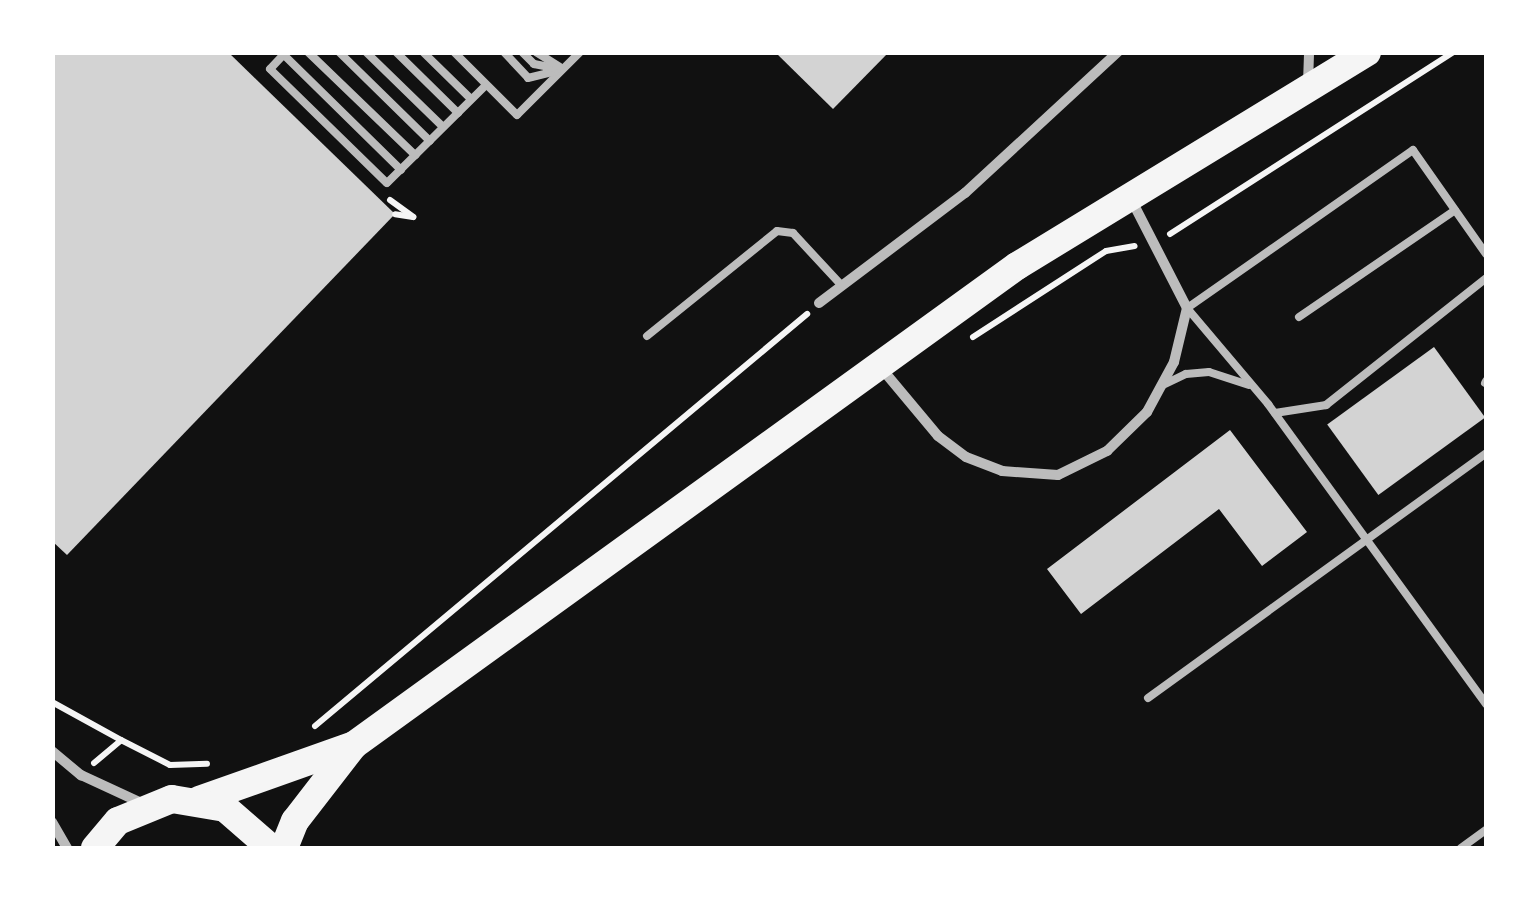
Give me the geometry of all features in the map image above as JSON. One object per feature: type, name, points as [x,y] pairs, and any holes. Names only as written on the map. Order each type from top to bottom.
[{"type":"highway","points":[[95,848],[118,822],[147,805],[199,800],[354,744],[1017,266],[1366,52]]},
{"type":"highway","points":[[284,848],[295,821],[354,744]]},
{"type":"highway","points":[[199,800],[249,822],[271,848]]},
{"type":"street","points":[[819,303],[966,194],[1118,52]]},
{"type":"street","points":[[1307,89],[1309,52]]},
{"type":"street","points":[[878,364],[938,436],[966,457],[1002,471],[1058,475],[1107,451],[1147,412],[1161,386],[1187,308],[1130,198]]},
{"type":"street","points":[[52,751],[81,775],[147,805]]},
{"type":"street","points":[[52,822],[67,848]]},
{"type":"lane","points":[[308,52],[415,155]]},
{"type":"lane","points":[[339,52],[430,141]]},
{"type":"lane","points":[[366,52],[444,127]]},
{"type":"lane","points":[[396,52],[458,113]]},
{"type":"lane","points":[[423,52],[472,99]]},
{"type":"lane","points":[[454,52],[516,116],[580,52]]},
{"type":"lane","points":[[504,52],[528,78],[564,69]]},
{"type":"lane","points":[[522,52],[534,64],[564,69]]},
{"type":"lane","points":[[536,52],[564,69]]},
{"type":"lane","points":[[401,170],[285,54],[270,70],[387,183],[401,170],[486,85]]},
{"type":"lane","points":[[1486,254],[1413,150],[1187,308],[1275,413],[1486,704]]},
{"type":"lane","points":[[1298,317],[1455,210]]},
{"type":"lane","points":[[648,336],[777,231],[793,232],[842,286]]},
{"type":"lane","points":[[1275,413],[1326,405],[1486,278]]},
{"type":"lane","points":[[1161,386],[1186,374],[1210,372],[1254,387]]},
{"type":"lane","points":[[1148,698],[1486,453]]},
{"type":"lane","points":[[1461,848],[1486,830]]},
{"type":"path","points":[[969,340],[1106,251],[1154,242],[1453,52]]},
{"type":"path","points":[[305,732],[346,706],[819,303]]},
{"type":"path","points":[[52,702],[170,765],[229,764]]},
{"type":"path","points":[[81,775],[121,740]]},
{"type":"building","points":[[52,52],[228,52],[395,214],[67,555],[52,541]]},
{"type":"building","points":[[775,52],[889,52],[833,109]]},
{"type":"building","points":[[1434,347],[1485,417],[1378,495],[1327,425]]},
{"type":"building","points":[[1230,430],[1307,532],[1262,566],[1219,509],[1081,614],[1047,569]]}]
